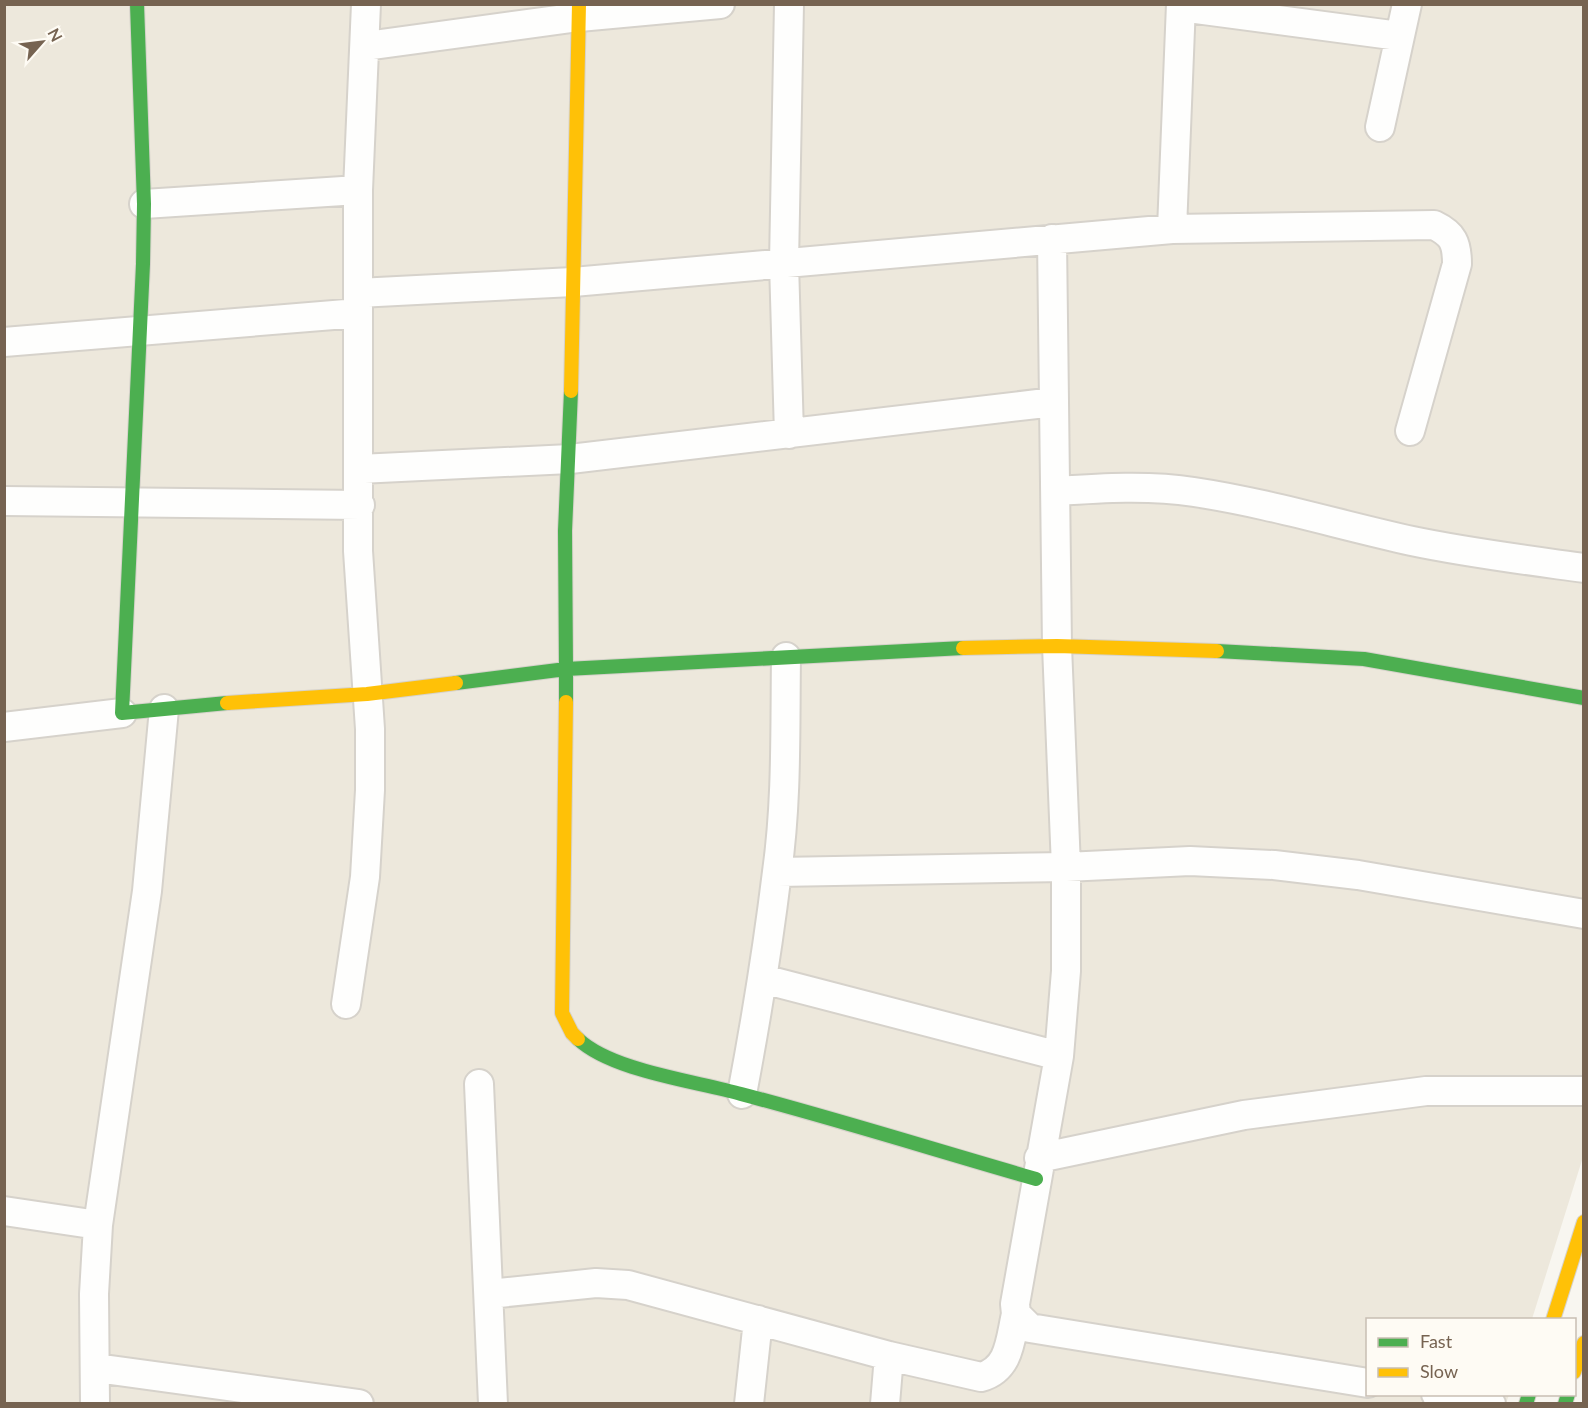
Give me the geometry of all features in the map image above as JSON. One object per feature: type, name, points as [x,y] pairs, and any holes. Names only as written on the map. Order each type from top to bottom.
[{"type":"main road","points":[[137,4],[144,204],[141,331],[130,503],[122,713],[367,694],[566,669],[958,648],[1057,646],[1364,658],[1584,698]]},
{"type":"main road","points":[[579,11],[570,459],[565,531],[566,669],[562,1013],[572,1033],[589,1049],[627,1065],[1038,1168]]},
{"type":"main road","points":[[1554,1318],[1584,1222]]},
{"type":"main road","points":[[1576,1369],[1584,1342]]},
{"type":"street","points":[[346,1004],[365,877],[370,790],[367,694],[358,551],[360,505],[358,190],[366,46],[366,4]]},
{"type":"street","points":[[366,46],[579,11],[720,4]]},
{"type":"street","points":[[789,4],[784,263],[789,434]]},
{"type":"street","points":[[1380,126],[1407,4]]},
{"type":"street","points":[[1172,229],[1181,6],[1399,36]]},
{"type":"street","points":[[144,204],[358,190]]},
{"type":"street","points":[[4,342],[141,331],[358,303],[573,282],[1172,229],[1434,225],[1449,233],[1457,246],[1457,264],[1410,431]]},
{"type":"street","points":[[489,1294],[596,1283],[628,1285],[961,1375],[981,1377],[994,1373],[1004,1362],[1016,1314],[1015,1304],[1059,1056],[1066,972],[1066,867],[1057,646],[1057,491],[1052,239]]},
{"type":"street","points":[[359,469],[570,459],[1054,402]]},
{"type":"street","points":[[1057,491],[1100,488],[1191,491],[1250,501],[1412,541],[1494,556],[1584,568]]},
{"type":"street","points":[[4,501],[360,505]]},
{"type":"street","points":[[742,1094],[763,979],[768,924],[778,872],[784,778],[786,657]]},
{"type":"street","points":[[95,1404],[94,1294],[98,1225],[147,891],[164,709]]},
{"type":"street","points":[[4,727],[122,713]]},
{"type":"street","points":[[778,872],[1066,867],[1190,861],[1274,865],[1359,876],[1584,914]]},
{"type":"street","points":[[763,979],[1059,1056]]},
{"type":"street","points":[[479,1084],[493,1404]]},
{"type":"street","points":[[1038,1168],[1244,1115],[1415,1092],[1584,1091]]},
{"type":"street","points":[[4,1211],[98,1225]]},
{"type":"street","points":[[1016,1314],[1030,1328],[1366,1383]]},
{"type":"street","points":[[748,1404],[758,1320]]},
{"type":"street","points":[[885,1404],[889,1356]]},
{"type":"street","points":[[96,1368],[359,1404]]},
{"type":"street","points":[[1442,1396],[1491,1404]]},
{"type":"shaded area","points":[[5,5],[1583,5],[1583,1157],[1532,1318],[1366,1318],[1366,1396],[1509,1396],[1506,1403],[5,1404]]},
{"type":"traffic: fast","points":[[137,4],[144,204],[143,264],[122,713],[227,703]]},
{"type":"traffic: fast","points":[[456,683],[566,669],[565,531],[571,391]]},
{"type":"traffic: fast","points":[[566,702],[566,669],[963,648]]},
{"type":"traffic: fast","points":[[1217,651],[1364,659],[1584,698]]},
{"type":"traffic: fast","points":[[578,1039],[593,1050],[632,1067],[778,1104],[1036,1179]]},
{"type":"traffic: fast","points":[[1526,1404],[1528,1396]]},
{"type":"traffic: fast","points":[[1565,1404],[1567,1396]]},
{"type":"traffic: slow","points":[[571,391],[579,4]]},
{"type":"traffic: slow","points":[[963,648],[1057,646],[1217,651]]},
{"type":"traffic: slow","points":[[227,703],[367,694],[456,683]]},
{"type":"traffic: slow","points":[[566,702],[562,1013],[572,1033],[578,1039]]},
{"type":"traffic: slow","points":[[1554,1318],[1584,1222]]},
{"type":"traffic: slow","points":[[1576,1366],[1584,1343]]}]
